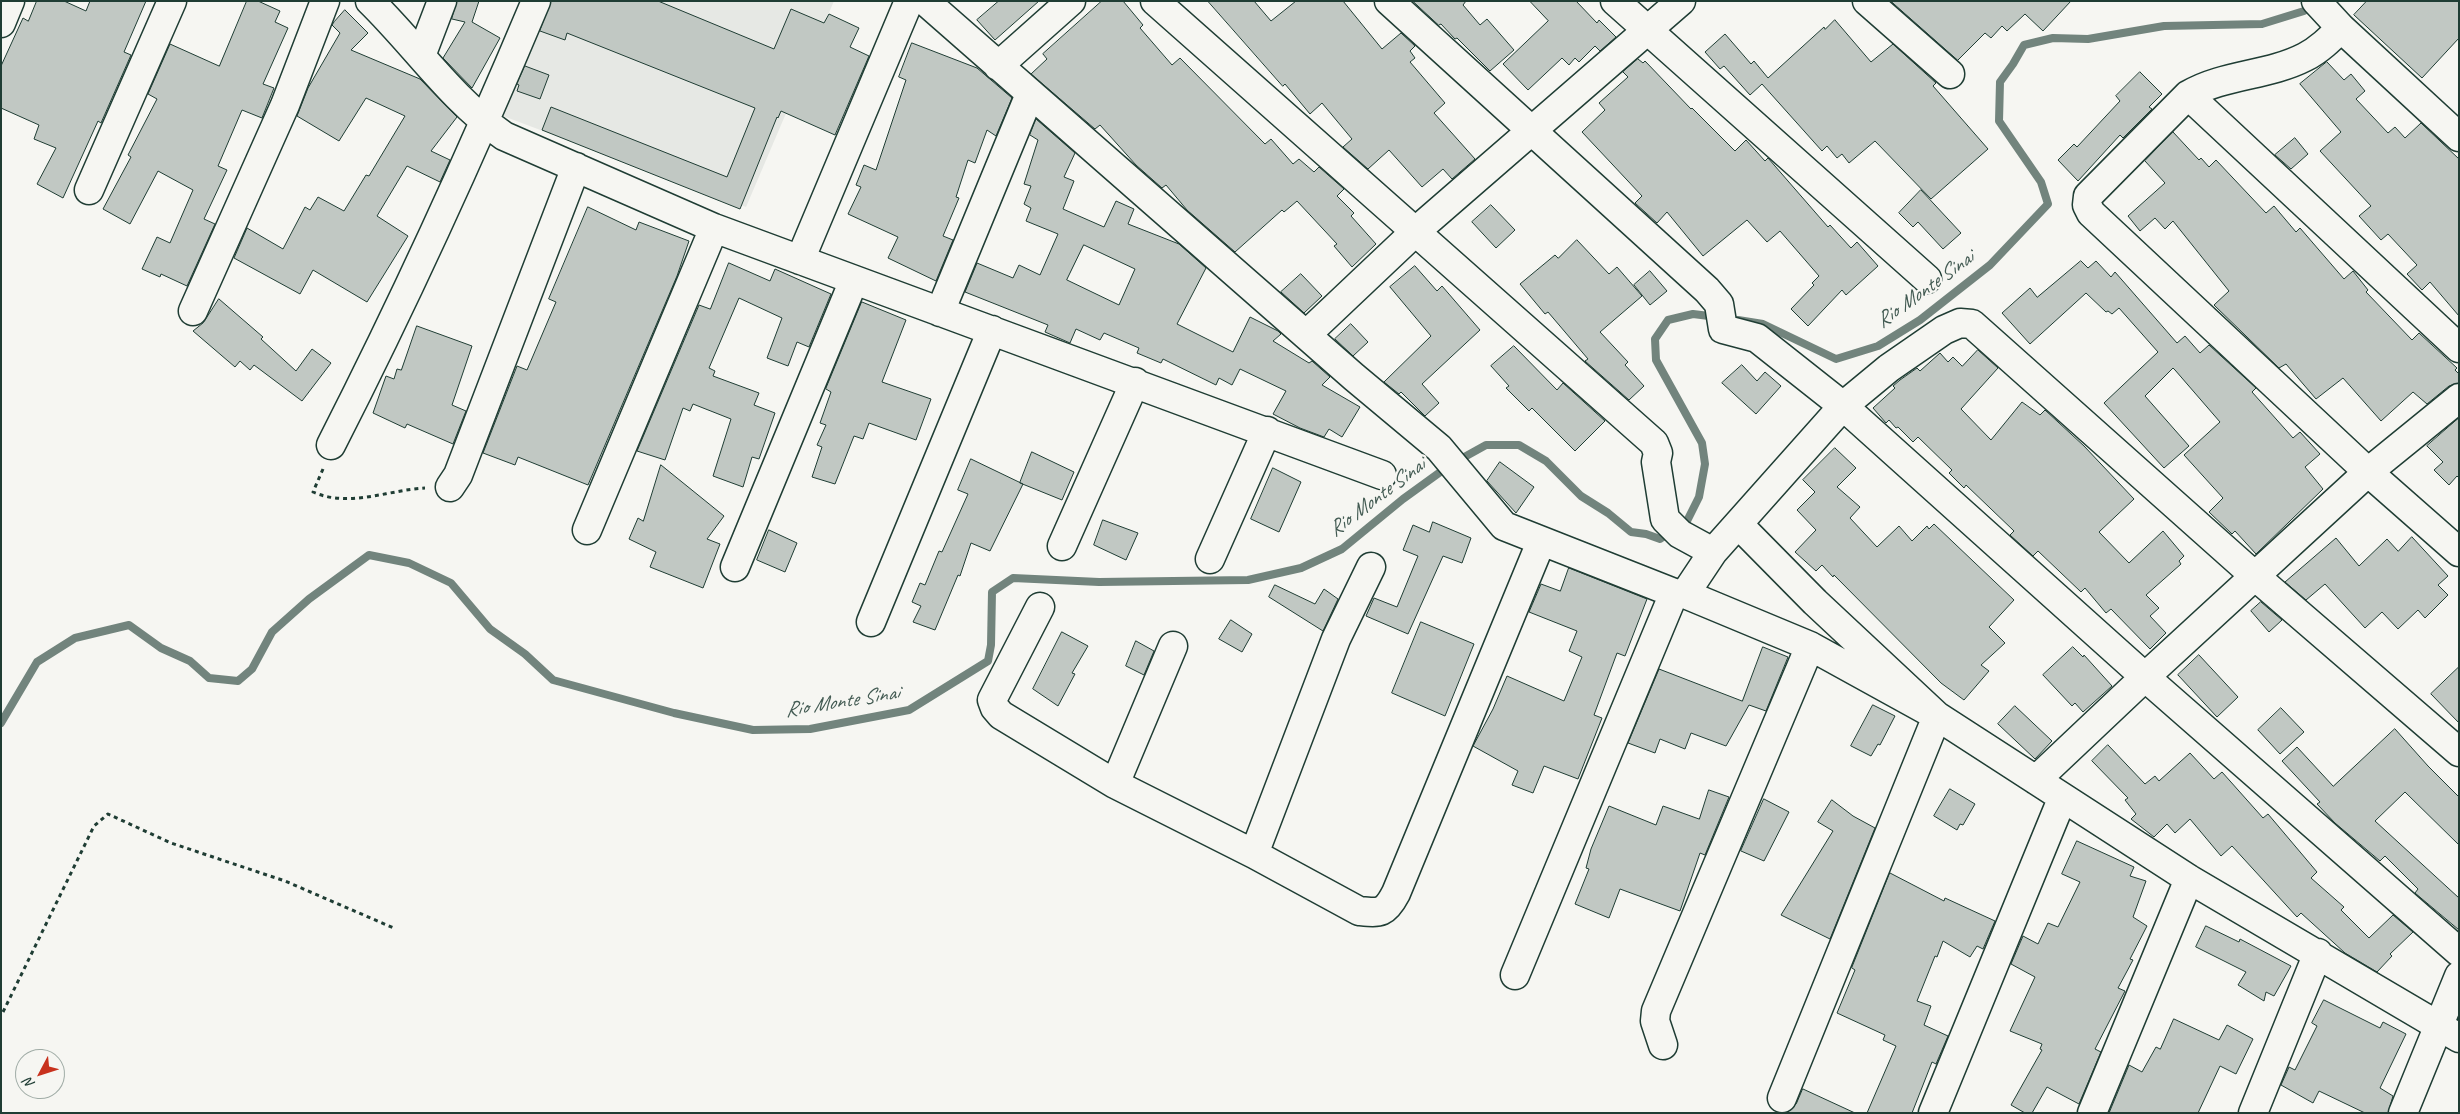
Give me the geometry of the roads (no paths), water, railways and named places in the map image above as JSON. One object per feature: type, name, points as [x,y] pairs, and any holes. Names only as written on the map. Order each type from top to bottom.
[{"type":"street","points":[[1,23],[10,1]]},
{"type":"street","points":[[89,190],[172,1]]},
{"type":"street","points":[[193,311],[285,105],[325,1]]},
{"type":"street","points":[[370,1],[485,123],[504,136],[714,228],[1135,382],[1382,475]]},
{"type":"street","points":[[421,56],[442,1]]},
{"type":"street","points":[[331,445],[359,390],[485,123],[536,1]]},
{"type":"street","points":[[800,260],[909,1]]},
{"type":"street","points":[[925,1],[1306,335],[1438,448],[1504,526],[1810,646],[1937,716],[2189,879],[2449,1031]]},
{"type":"street","points":[[998,66],[1071,1]]},
{"type":"street","points":[[1154,1],[1654,443],[1658,453],[1656,462],[1672,526],[1713,552]]},
{"type":"street","points":[[1389,1],[1707,290],[1719,304],[1719,318],[1723,329],[1757,338],[1844,406],[2145,677],[2459,952]]},
{"type":"street","points":[[1614,1],[1928,280]]},
{"type":"street","points":[[1306,335],[1416,231],[1681,1]]},
{"type":"street","points":[[1867,1],[1950,74]]},
{"type":"street","points":[[2327,14],[2325,45],[2305,58],[2204,86],[2188,95],[2088,196],[2087,205],[2091,213],[2368,472],[2459,552]]},
{"type":"street","points":[[2327,14],[2459,137]]},
{"type":"street","points":[[940,312],[1030,94]]},
{"type":"street","points":[[2188,95],[2459,348]]},
{"type":"street","points":[[450,486],[458,475],[576,167]]},
{"type":"street","points":[[587,530],[714,228]]},
{"type":"street","points":[[735,567],[854,280]]},
{"type":"street","points":[[1515,975],[1679,594],[1713,552],[1844,406],[1889,368],[1944,330],[1960,323],[1972,324],[2256,577],[2459,752]]},
{"type":"street","points":[[871,622],[992,330]]},
{"type":"street","points":[[1062,546],[1135,382]]},
{"type":"street","points":[[2036,780],[2368,472],[2459,398]]},
{"type":"street","points":[[1210,559],[1267,432]]},
{"type":"street","points":[[1738,524],[1814,602],[1937,716]]},
{"type":"street","points":[[1040,608],[992,700],[995,708],[1001,715],[1115,784],[1254,854],[1359,911],[1379,913],[1389,906],[1541,542]]},
{"type":"street","points":[[1254,854],[1336,638],[1371,567]]},
{"type":"street","points":[[1115,784],[1173,646]]},
{"type":"street","points":[[1663,1045],[1655,1021],[1656,1011],[1810,646]]},
{"type":"street","points":[[1782,1098],[1937,716]]},
{"type":"street","points":[[1933,1113],[2062,798]]},
{"type":"street","points":[[2092,1113],[2189,879]]},
{"type":"street","points":[[2253,1113],[2318,953]]},
{"type":"street","points":[[2403,1113],[2449,1031],[2459,976]]},
{"type":"waterway","name":"Rio Monte Sinai","points":[[1738,320],[1763,324],[1836,359],[1878,346],[1920,320],[1990,265],[2048,204],[2041,182],[1999,121],[2000,82],[2024,45],[2053,38],[2088,39],[2164,26],[2262,24],[2304,11],[2313,5]]},
{"type":"waterway","name":"Rio Monte Sinai","points":[[1680,526],[1687,521],[1699,497],[1705,464],[1702,443],[1656,360],[1655,339],[1668,320],[1693,314],[1717,317]]},
{"type":"waterway","name":"Rio Monte Sinai","points":[[1,723],[37,662],[75,638],[129,625],[161,648],[190,661],[209,678],[238,681],[252,669],[272,632],[309,599],[369,555],[409,563],[451,583],[490,629],[525,654],[553,680],[674,713],[753,730],[810,729],[909,710],[988,661],[991,645],[992,592],[1013,578],[1099,582],[1248,580],[1301,568],[1342,549],[1403,499],[1450,465],[1486,445],[1519,445],[1546,461],[1581,496],[1608,513],[1631,532],[1646,534],[1660,539],[1670,532]]}]
